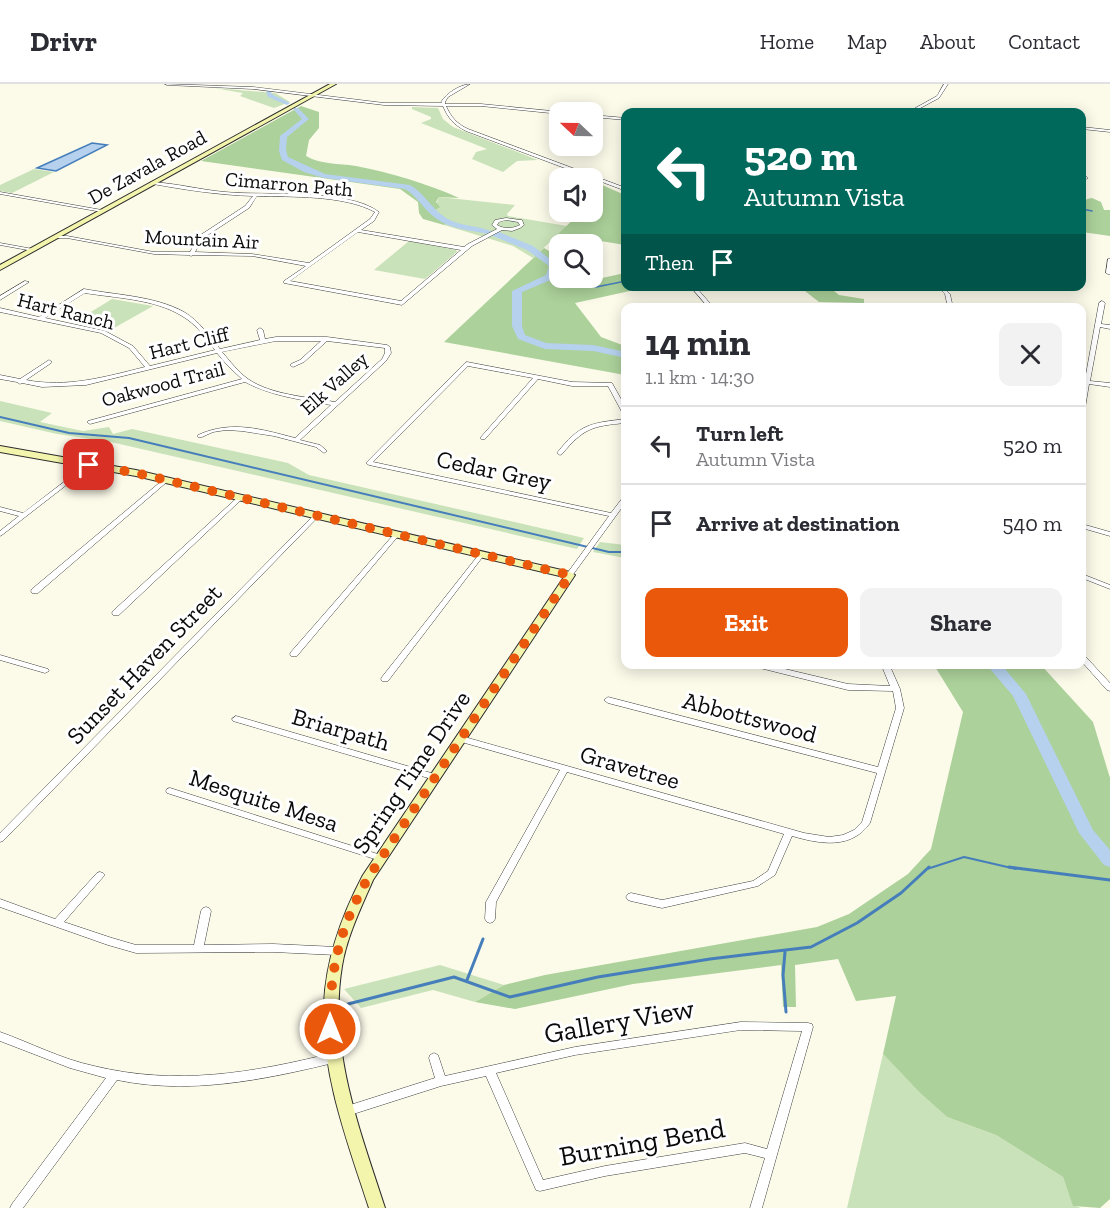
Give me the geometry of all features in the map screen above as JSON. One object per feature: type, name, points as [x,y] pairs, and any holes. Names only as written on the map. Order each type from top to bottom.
[{"type":"street","points":[[167,84],[240,87],[391,105],[445,105],[549,112]]},
{"type":"street","name":"De Zavala Road","points":[[0,268],[327,84]]},
{"type":"street","name":"De Zavala Road","points":[[310,95],[334,84]]},
{"type":"street","points":[[468,84],[445,99],[445,111],[450,119],[467,130],[621,188]]},
{"type":"street","points":[[918,108],[938,97],[946,84]]},
{"type":"street","points":[[603,117],[621,119]]},
{"type":"street","points":[[1086,129],[1110,131]]},
{"type":"street","name":"Cimarron Path","points":[[153,183],[219,193],[301,195],[375,209],[377,215],[286,282],[402,303],[465,249]]},
{"type":"street","points":[[0,194],[102,211]]},
{"type":"street","points":[[190,255],[201,237],[247,207],[256,195]]},
{"type":"street","points":[[357,231],[465,249],[500,229],[516,229],[522,223],[511,219],[494,223],[500,229]]},
{"type":"street","name":"Mountain Air","points":[[56,237],[62,240],[154,253],[252,255],[310,265]]},
{"type":"street","points":[[0,244],[33,250]]},
{"type":"street","points":[[1108,273],[1110,260]]},
{"type":"street","points":[[0,298],[27,282]]},
{"type":"street","points":[[41,318],[84,291],[163,306],[192,318],[246,380],[274,391],[337,404]]},
{"type":"street","points":[[697,291],[707,303]]},
{"type":"street","points":[[1086,387],[1102,303]]},
{"type":"street","name":"Hart Ranch","points":[[0,310],[92,329],[114,337],[131,348],[149,368]]},
{"type":"street","points":[[1098,325],[1110,327]]},
{"type":"street","points":[[260,330],[263,340]]},
{"type":"street","points":[[293,365],[302,361],[327,339]]},
{"type":"street","name":"Hart Cliff","points":[[0,377],[50,386],[77,385],[263,340],[327,339],[387,347]]},
{"type":"street","name":"Elk Valley","points":[[295,441],[384,360],[388,353],[387,347]]},
{"type":"street","points":[[20,382],[49,362]]},
{"type":"street","name":"Cedar Grey","points":[[537,377],[467,364],[369,463],[611,515]]},
{"type":"street","points":[[483,438],[537,377],[578,385],[610,384],[621,405]]},
{"type":"street","name":"Oakwood Trail","points":[[90,422],[246,380]]},
{"type":"street","points":[[1087,382],[1110,385]]},
{"type":"street","points":[[561,453],[575,434],[585,427],[621,422]]},
{"type":"street","points":[[200,436],[212,430],[232,428],[318,446],[324,451]]},
{"type":"street","points":[[0,448],[166,480],[570,575]]},
{"type":"street","points":[[0,534],[89,465]]},
{"type":"street","points":[[35,591],[166,480]]},
{"type":"street","points":[[116,613],[241,497]]},
{"type":"street","name":"Spring Time Drive","points":[[377,1208],[333,1059],[330,993],[337,951],[353,905],[381,858],[589,546],[621,503]]},
{"type":"street","points":[[0,509],[24,515]]},
{"type":"street","name":"Sunset Haven Street","points":[[0,839],[317,515]]},
{"type":"street","points":[[1086,527],[1110,534]]},
{"type":"street","points":[[294,654],[397,534]]},
{"type":"street","points":[[385,679],[482,554]]},
{"type":"street","points":[[1086,578],[1110,587]]},
{"type":"street","points":[[0,657],[45,671]]},
{"type":"street","points":[[1086,662],[1110,688]]},
{"type":"street","points":[[774,669],[848,687],[896,689],[887,669]]},
{"type":"street","name":"Gravetree","points":[[460,739],[789,832],[829,840],[844,838],[857,832],[869,816],[899,714],[900,702],[896,689]]},
{"type":"street","name":"Abbottswood","points":[[608,700],[882,771]]},
{"type":"street","name":"Briarpath","points":[[236,719],[435,777]]},
{"type":"street","points":[[490,919],[491,902],[566,769]]},
{"type":"street","name":"Mesquite Mesa","points":[[170,791],[381,858]]},
{"type":"street","points":[[631,897],[662,904],[755,884],[768,877],[776,867],[789,832]]},
{"type":"street","points":[[57,923],[100,875]]},
{"type":"street","points":[[0,903],[130,947],[150,950],[273,948],[337,951]]},
{"type":"street","points":[[198,949],[206,911]]},
{"type":"street","name":"Gallery View","points":[[347,1112],[441,1081],[575,1051],[741,1026],[808,1027],[771,1155]]},
{"type":"street","points":[[0,1036],[62,1060],[115,1075],[164,1082],[201,1083],[274,1073],[333,1059]]},
{"type":"street","points":[[434,1058],[441,1081]]},
{"type":"street","name":"Burning Bend","points":[[489,1071],[540,1186],[605,1172],[745,1148],[771,1155]]},
{"type":"street","points":[[16,1208],[115,1075]]},
{"type":"street","points":[[756,1208],[771,1155]]},
{"type":"green space","points":[[214,88],[275,93],[290,102],[274,108],[240,96],[243,93]]},
{"type":"green space","points":[[301,106],[319,112],[319,128],[309,140],[306,156],[324,162],[356,166],[395,175],[459,198],[439,197],[436,202],[440,207],[435,210],[450,222],[444,225],[423,219],[419,213],[418,202],[400,189],[201,161]]},
{"type":"green space","points":[[412,107],[438,108],[443,119],[453,127],[538,160],[517,161],[503,172],[472,159],[476,152],[487,149],[421,123],[431,117]]},
{"type":"green space","points":[[34,169],[54,172],[12,193],[0,191],[0,185]]},
{"type":"green space","points":[[603,185],[621,193],[621,244],[603,241],[603,234],[558,234],[571,222],[603,222]]},
{"type":"green space","points":[[439,197],[515,205],[507,214],[508,216],[567,226],[558,234],[549,234],[549,243],[533,258],[513,246],[444,225],[449,222],[434,210]]},
{"type":"green space","points":[[1092,198],[1101,202],[1104,210],[1110,210],[1110,236],[1086,233],[1087,199]]},
{"type":"green space","points":[[409,241],[457,252],[425,279],[374,270]]},
{"type":"green space","points":[[544,248],[549,251],[549,288],[603,288],[603,278],[621,274],[621,291],[630,291],[575,303],[601,337],[621,344],[621,374],[444,342]]},
{"type":"green space","points":[[805,291],[834,291],[839,295],[864,299],[864,303],[819,302]]},
{"type":"green space","points":[[112,299],[153,306],[107,332],[73,323]]},
{"type":"green space","points":[[0,401],[52,413],[40,422],[83,431],[109,427],[113,434],[132,429],[288,463],[309,475],[584,538],[577,549],[111,442],[57,434],[0,421]]},
{"type":"green space","points":[[600,542],[621,545],[621,557],[593,552]]},
{"type":"green space","points":[[936,669],[1045,669],[1093,722],[1110,778],[1110,1199],[1100,1208],[1073,1206],[1063,1177],[996,1135],[947,1117],[920,1093],[883,1054],[896,996],[856,1001],[838,959],[795,965],[796,1007],[783,1007],[781,965],[633,984],[515,1009],[475,1002],[504,985],[545,975],[817,927],[849,914],[908,874],[931,849],[963,712]]},
{"type":"green space","points":[[440,965],[504,985],[475,1002],[433,990],[361,1008],[344,989]]},
{"type":"green space","points":[[883,1054],[920,1093],[947,1117],[996,1135],[1063,1177],[1073,1205],[1081,1208],[847,1208]]},
{"type":"water","points":[[92,143],[107,145],[56,171],[37,168]]},
{"type":"waterway","points":[[269,92],[270,96],[287,103]]},
{"type":"waterway","points":[[283,149],[284,136],[306,119],[296,109]]},
{"type":"waterway","points":[[283,151],[285,158],[324,176],[407,187],[417,194],[432,212],[447,222],[488,232]]},
{"type":"waterway","points":[[1086,210],[1092,211]]},
{"type":"waterway","points":[[496,234],[530,248],[554,265],[550,277],[517,291],[517,326],[521,337],[545,346],[593,348],[621,354]]},
{"type":"waterway","points":[[603,286],[621,282]]},
{"type":"waterway","points":[[0,417],[69,433],[129,438],[609,552],[621,552]]},
{"type":"waterway","points":[[997,669],[1019,694],[1087,833],[1110,861]]},
{"type":"waterway","points":[[927,869],[964,857],[1016,869]]},
{"type":"waterway","points":[[348,1004],[454,977],[510,997],[598,977],[710,959],[811,947],[857,923],[901,893],[929,867]]},
{"type":"waterway","points":[[1009,867],[1110,880]]},
{"type":"waterway","points":[[467,980],[483,939]]},
{"type":"waterway","points":[[785,952],[783,975],[786,1012]]},
{"type":"route","points":[[89,465],[136,473],[570,575],[368,878],[353,905],[333,965],[330,1029]]}]
